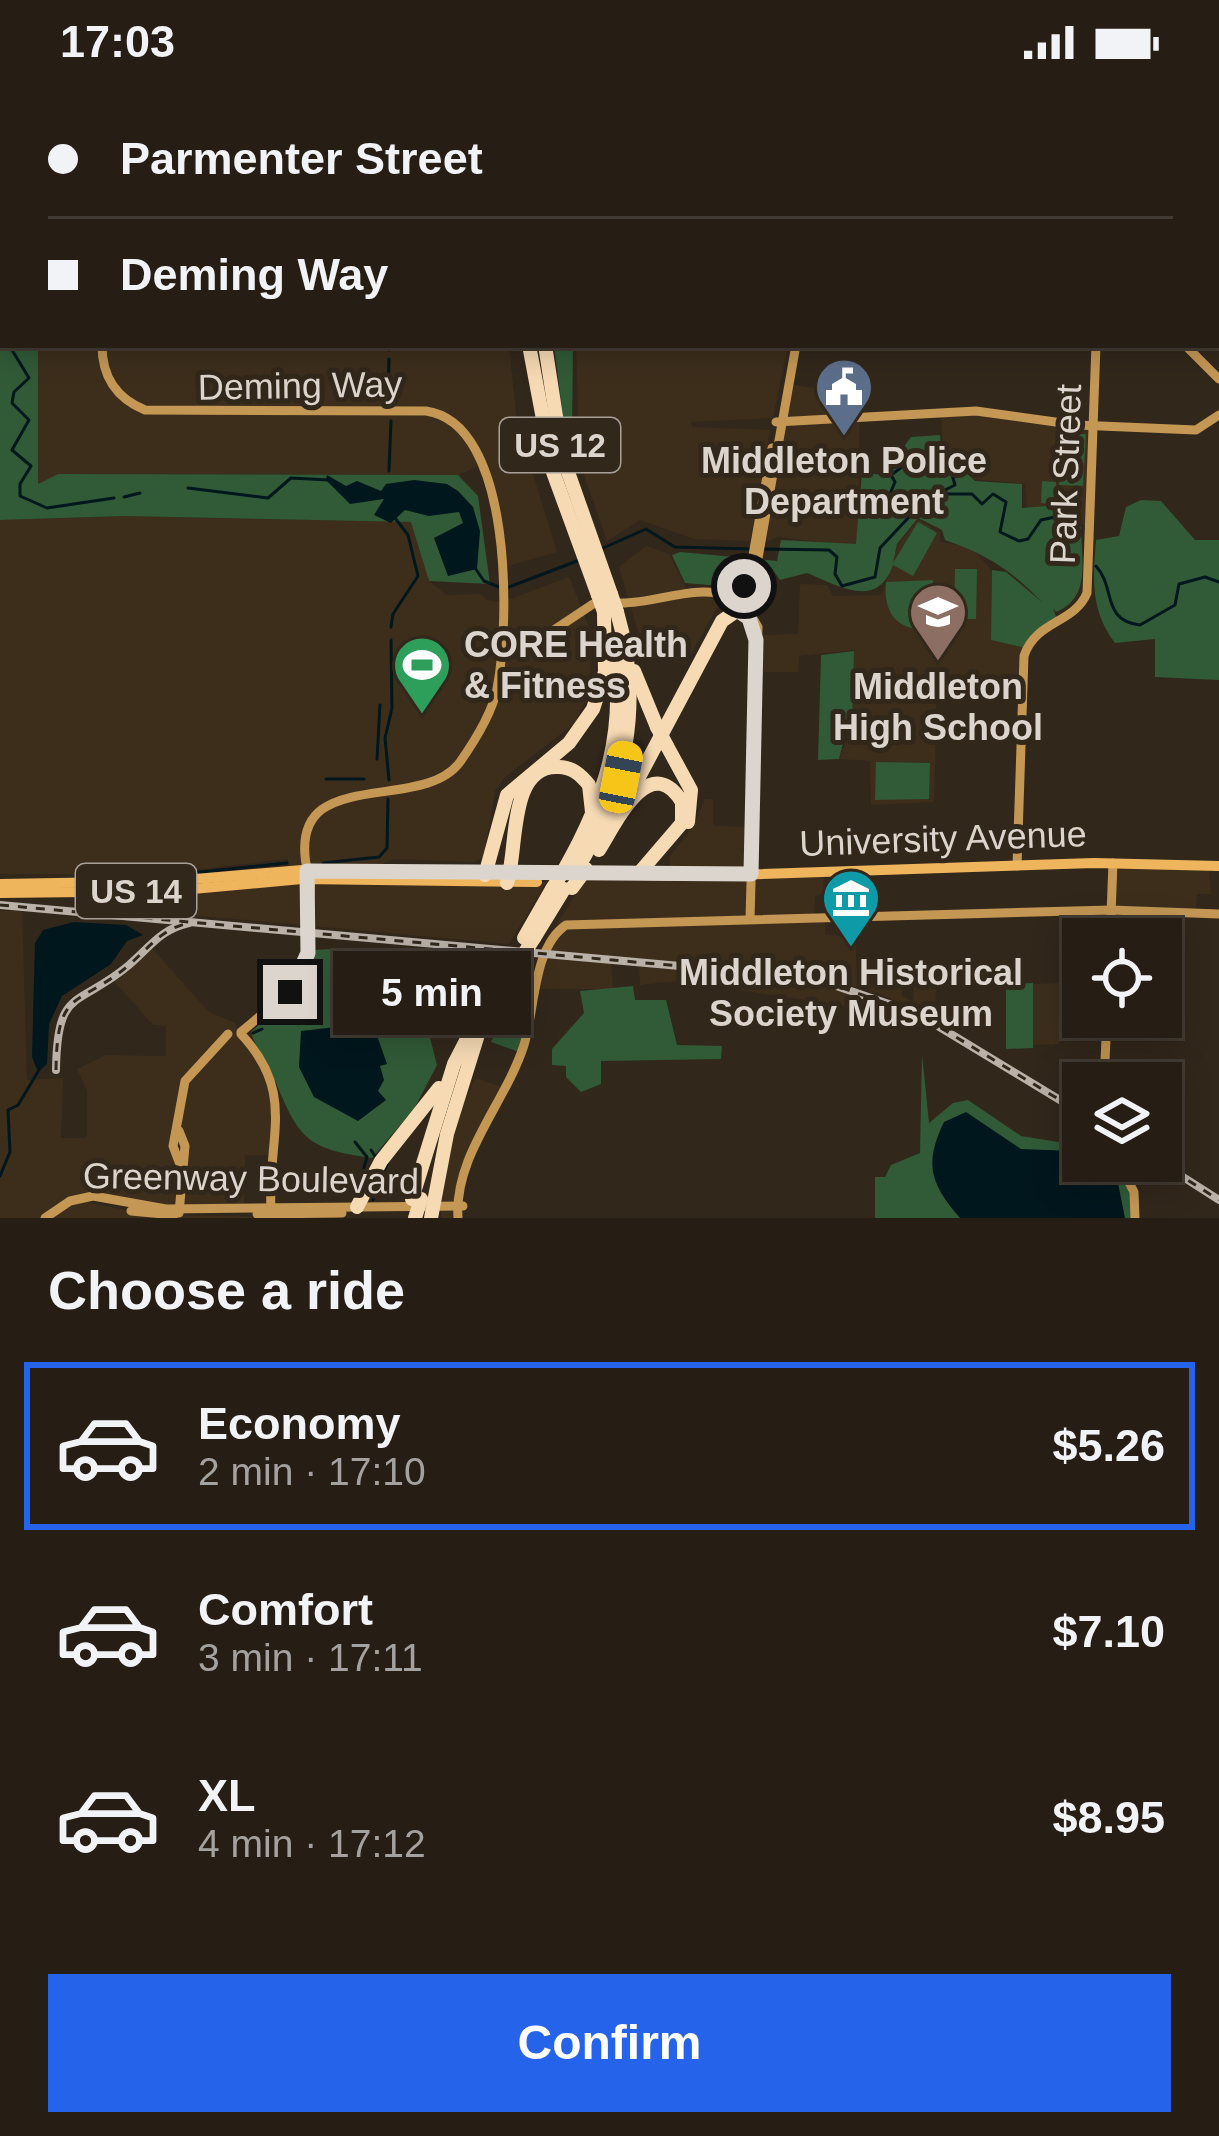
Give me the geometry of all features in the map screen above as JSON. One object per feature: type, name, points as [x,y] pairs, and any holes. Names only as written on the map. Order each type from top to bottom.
[{"type":"highway","name":"US 12","points":[[531,348],[536,398],[553,472],[607,605],[617,678],[617,728],[600,801],[578,846],[576,870]]},
{"type":"highway","name":"US 12","points":[[545,348],[558,440],[585,543]]},
{"type":"highway","points":[[624,808],[722,621],[736,604]]},
{"type":"highway","name":"US 12","points":[[444,1208],[467,1036],[576,870],[621,777],[630,706],[625,638],[607,605]]},
{"type":"highway","points":[[484,874],[496,847],[498,816],[511,789],[569,742],[598,700],[605,672],[607,605]]},
{"type":"highway","points":[[625,638],[657,727],[693,805],[657,871]]},
{"type":"highway","points":[[506,877],[524,788],[543,769],[569,768],[589,785],[592,810],[578,846]]},
{"type":"highway","points":[[563,888],[647,785],[663,785],[678,795],[682,823],[657,871]]},
{"type":"highway","points":[[496,847],[506,877]]},
{"type":"highway","name":"US 12","points":[[529,938],[563,888]]},
{"type":"highway","name":"US 12","points":[[444,1208],[460,1073],[507,972]]},
{"type":"highway","points":[[362,1213],[384,1158],[432,1103],[467,1036]]},
{"type":"highway","name":"US 12","points":[[406,1218],[444,1208]]},
{"type":"highway","name":"US 12","points":[[415,1218],[444,1208]]},
{"type":"main road","name":"University Avenue","points":[[310,874],[506,877],[1113,863],[1212,866]]},
{"type":"main road","name":"University Avenue","points":[[0,888],[171,891],[310,874],[506,877]]},
{"type":"street","name":"Deming Way","points":[[102,348],[104,367],[116,390],[148,411],[426,411],[448,416],[462,425],[481,453],[502,578],[503,640],[492,704],[453,771],[421,789],[354,793],[325,813],[314,838],[305,968],[286,996],[185,1081],[173,1148],[179,1162],[179,1214]]},
{"type":"street","points":[[736,604],[757,550],[792,348]]},
{"type":"street","name":"Park Street","points":[[1017,866],[1024,656],[1039,630],[1082,604],[1096,348]]},
{"type":"street","points":[[1192,348],[1219,375]]},
{"type":"street","points":[[780,422],[976,412],[1094,427],[1196,430],[1219,415]]},
{"type":"street","points":[[503,640],[539,640],[607,605],[658,603],[693,591],[716,594],[757,618],[750,920]]},
{"type":"street","points":[[1111,918],[1113,863]]},
{"type":"street","points":[[444,1208],[515,1070],[544,960],[559,930],[1112,910],[1219,914]]},
{"type":"street","points":[[250,1022],[236,1036],[264,1064],[279,1103],[270,1156],[271,1214]]},
{"type":"street","points":[[1130,1182],[1136,1218]]},
{"type":"street","name":"Greenway Boulevard","points":[[49,1218],[94,1202],[179,1214],[444,1208]]},
{"type":"shaded area","points":[[38,348],[509,348],[517,422],[557,552],[501,568],[483,464],[458,475],[58,474],[37,485]]},
{"type":"shaded area","points":[[576,348],[787,348],[773,418],[691,422],[692,427],[770,430],[750,541],[694,539],[640,520],[607,541],[580,464]]},
{"type":"shaded area","points":[[793,385],[860,394],[858,547],[779,537],[766,542]]},
{"type":"shaded area","points":[[941,411],[1094,427],[1090,527],[1027,507],[1025,484],[974,479],[943,450]]},
{"type":"shaded area","points":[[123,516],[412,522],[429,581],[446,595],[481,594],[503,602],[569,577],[589,627],[591,689],[574,724],[505,777],[495,791],[484,857],[474,862],[395,859],[383,863],[379,871],[289,871],[288,859],[156,874],[0,874],[0,520]]},
{"type":"shaded area","name":"Middleton High School","points":[[918,519],[940,533],[940,542],[970,547],[992,570],[991,640],[1026,648],[1022,681],[937,679],[934,802],[871,805],[870,761],[839,759],[852,726],[854,650],[799,656],[798,672],[755,672],[757,635],[798,634],[800,584],[827,585],[833,596],[882,595],[898,545]]},
{"type":"shaded area","points":[[646,546],[669,554],[688,592],[722,598],[686,663],[646,659],[619,567]]},
{"type":"shaded area","points":[[705,799],[713,799],[713,826],[752,827],[752,874],[824,872],[823,895],[815,896],[814,917],[825,918],[825,934],[856,939],[856,961],[903,962],[902,996],[913,1002],[914,984],[936,984],[935,1019],[876,992],[832,981],[551,950],[557,924],[584,880],[670,880],[670,856],[693,827]]},
{"type":"shaded area","points":[[1118,868],[1209,870],[1211,894],[1197,894],[1196,910],[1114,907]]},
{"type":"shaded area","points":[[271,880],[547,882],[509,944],[146,911],[161,891]]},
{"type":"shaded area","points":[[0,911],[22,911],[27,1080],[63,1078],[61,1138],[87,1138],[87,1091],[77,1069],[106,1055],[166,1056],[166,1026],[153,1025],[110,977],[149,945],[209,1012],[235,1023],[275,1094],[269,1155],[245,1155],[244,1207],[182,1208],[87,1195],[87,1202],[150,1215],[356,1218],[0,1218]]},
{"type":"shaded area","points":[[549,955],[611,963],[613,989],[537,989]]},
{"type":"shaded area","points":[[639,964],[786,976],[860,993],[852,1007],[678,981],[640,985]]},
{"type":"shaded area","points":[[1033,984],[1062,984],[1059,1044],[1033,1045]]},
{"type":"shaded area","points":[[475,1078],[506,1088],[461,1172],[458,1218],[441,1218],[441,1178],[458,1116]]},
{"type":"green space","points":[[0,348],[38,348],[38,484],[58,474],[458,475],[478,496],[490,584],[429,581],[411,522],[123,516],[0,520]]},
{"type":"green space","points":[[554,348],[573,348],[572,432],[565,432]]},
{"type":"green space","points":[[1061,433],[1086,434],[1083,486],[1059,485]]},
{"type":"green space","points":[[940,435],[941,449],[975,481],[1022,484],[1022,508],[1059,505],[1041,503],[1042,481],[1056,482],[1056,488],[1065,489],[1061,505],[1081,525],[1080,587],[1067,605],[1056,612],[1053,608],[1057,619],[1026,648],[991,640],[992,570],[1006,572],[1042,602],[997,564],[945,540],[942,530],[918,518],[897,544],[893,563],[918,522],[937,533],[913,576],[893,565],[886,579],[867,591],[843,588],[807,573],[780,580],[772,569],[736,568],[721,586],[685,583],[672,555],[680,552],[777,561],[781,540],[856,544],[862,472],[882,475],[911,437]]},
{"type":"green space","points":[[1141,500],[1161,501],[1195,540],[1219,540],[1219,680],[1155,677],[1155,639],[1115,643],[1101,618],[1094,581],[1096,540],[1119,536],[1126,507]]},
{"type":"green space","points":[[955,569],[977,569],[976,619],[954,619]]},
{"type":"green space","points":[[933,580],[931,630],[910,628],[895,619],[887,604],[886,582]]},
{"type":"green space","points":[[854,651],[852,727],[847,727],[839,759],[818,760],[821,655]]},
{"type":"green space","points":[[876,762],[930,763],[929,799],[875,800]]},
{"type":"green space","points":[[332,949],[342,958],[344,984],[394,991],[412,1003],[424,1022],[437,1065],[414,1109],[372,1158],[320,1146],[300,1130],[251,1032],[301,988],[313,950]]},
{"type":"green space","points":[[534,969],[519,1052],[491,1042],[519,983]]},
{"type":"green space","points":[[1033,983],[1033,1048],[1006,1049],[1006,984]]},
{"type":"green space","points":[[633,986],[635,1000],[666,1000],[677,1045],[722,1046],[721,1059],[601,1061],[601,1084],[581,1092],[566,1077],[566,1066],[552,1065],[552,1049],[584,1013],[580,991]]},
{"type":"green space","points":[[922,1054],[929,1123],[953,1103],[968,1100],[1021,1136],[1062,1143],[1062,1182],[1124,1182],[1131,1194],[1132,1218],[875,1218],[875,1177],[885,1177],[891,1165],[920,1153]]},
{"type":"water","points":[[327,475],[346,486],[357,481],[381,491],[386,484],[414,480],[447,484],[473,507],[480,531],[477,569],[448,576],[434,538],[463,523],[459,512],[429,516],[405,510],[391,523],[374,515],[384,499],[350,504],[326,480]]},
{"type":"water","points":[[74,922],[126,925],[143,935],[127,941],[111,964],[62,996],[49,1024],[47,1064],[38,1072],[32,1057],[35,943],[43,930]]},
{"type":"water","points":[[362,1024],[374,1027],[387,1064],[380,1066],[384,1080],[378,1091],[386,1100],[358,1121],[314,1097],[299,1067],[301,1031]]},
{"type":"water","points":[[966,1112],[1021,1149],[1062,1151],[1062,1182],[1117,1182],[1125,1218],[960,1218],[933,1173],[934,1150],[944,1122]]},
{"type":"waterway","points":[[13,348],[29,378],[14,392],[12,403],[29,420],[12,450],[31,466],[20,484],[20,496],[47,508],[114,498]]},
{"type":"waterway","points":[[388,401],[389,359]]},
{"type":"waterway","points":[[389,471],[391,421]]},
{"type":"waterway","points":[[763,549],[829,550],[837,557],[835,574],[842,586],[875,577],[880,548],[910,516],[904,505],[887,501],[895,482],[891,475],[917,456],[924,465],[940,458],[949,464],[955,485],[945,490],[947,494],[972,494],[982,504],[993,494],[1006,502],[1000,532],[1019,541],[1028,539],[1041,520],[1055,517],[1061,523],[1067,559],[1078,562]]},
{"type":"waterway","points":[[188,488],[268,498],[291,478],[329,480]]},
{"type":"waterway","points":[[124,497],[140,493]]},
{"type":"waterway","points":[[391,627],[393,614],[418,576],[408,535],[395,518]]},
{"type":"waterway","points":[[601,549],[646,529],[675,547],[753,549]]},
{"type":"waterway","points":[[509,587],[577,561]]},
{"type":"waterway","points":[[1096,566],[1119,617],[1140,625],[1175,605],[1179,584],[1205,577],[1219,582]]},
{"type":"waterway","points":[[475,568],[484,581],[499,587]]},
{"type":"waterway","points":[[389,780],[385,738],[392,708],[391,640]]},
{"type":"waterway","points":[[377,759],[380,705]]},
{"type":"waterway","points":[[326,779],[364,779]]},
{"type":"waterway","points":[[323,863],[379,857],[387,848],[388,799]]},
{"type":"waterway","points":[[171,875],[287,863]]},
{"type":"waterway","points":[[137,912],[146,898]]},
{"type":"waterway","points":[[253,1033],[262,1029]]},
{"type":"waterway","points":[[0,1176],[10,1152],[8,1110],[18,1105],[39,1070]]},
{"type":"waterway","points":[[355,1142],[367,1157],[360,1181]]},
{"type":"waterway","points":[[371,1150],[375,1156]]},
{"type":"waterway","points":[[373,1200],[387,1164]]},
{"type":"railway","points":[[0,905],[813,978],[918,1014],[1062,1101]]},
{"type":"railway","points":[[56,1070],[61,1024],[74,1002],[129,965],[163,934],[189,923]]},
{"type":"railway","points":[[1182,1176],[1219,1200]]},
{"type":"place","name":"Middleton Police Department","points":[[844,438]]},
{"type":"place","name":"Middleton High School","points":[[938,663]]},
{"type":"place","name":"CORE Health & Fitness","points":[[422,716]]},
{"type":"place","name":"Middleton Historical Society Museum","points":[[851,949]]},
{"type":"route","points":[[290,992],[303,974],[308,953],[307,871],[751,874],[756,640],[749,618],[728,604],[744,586]]}]
